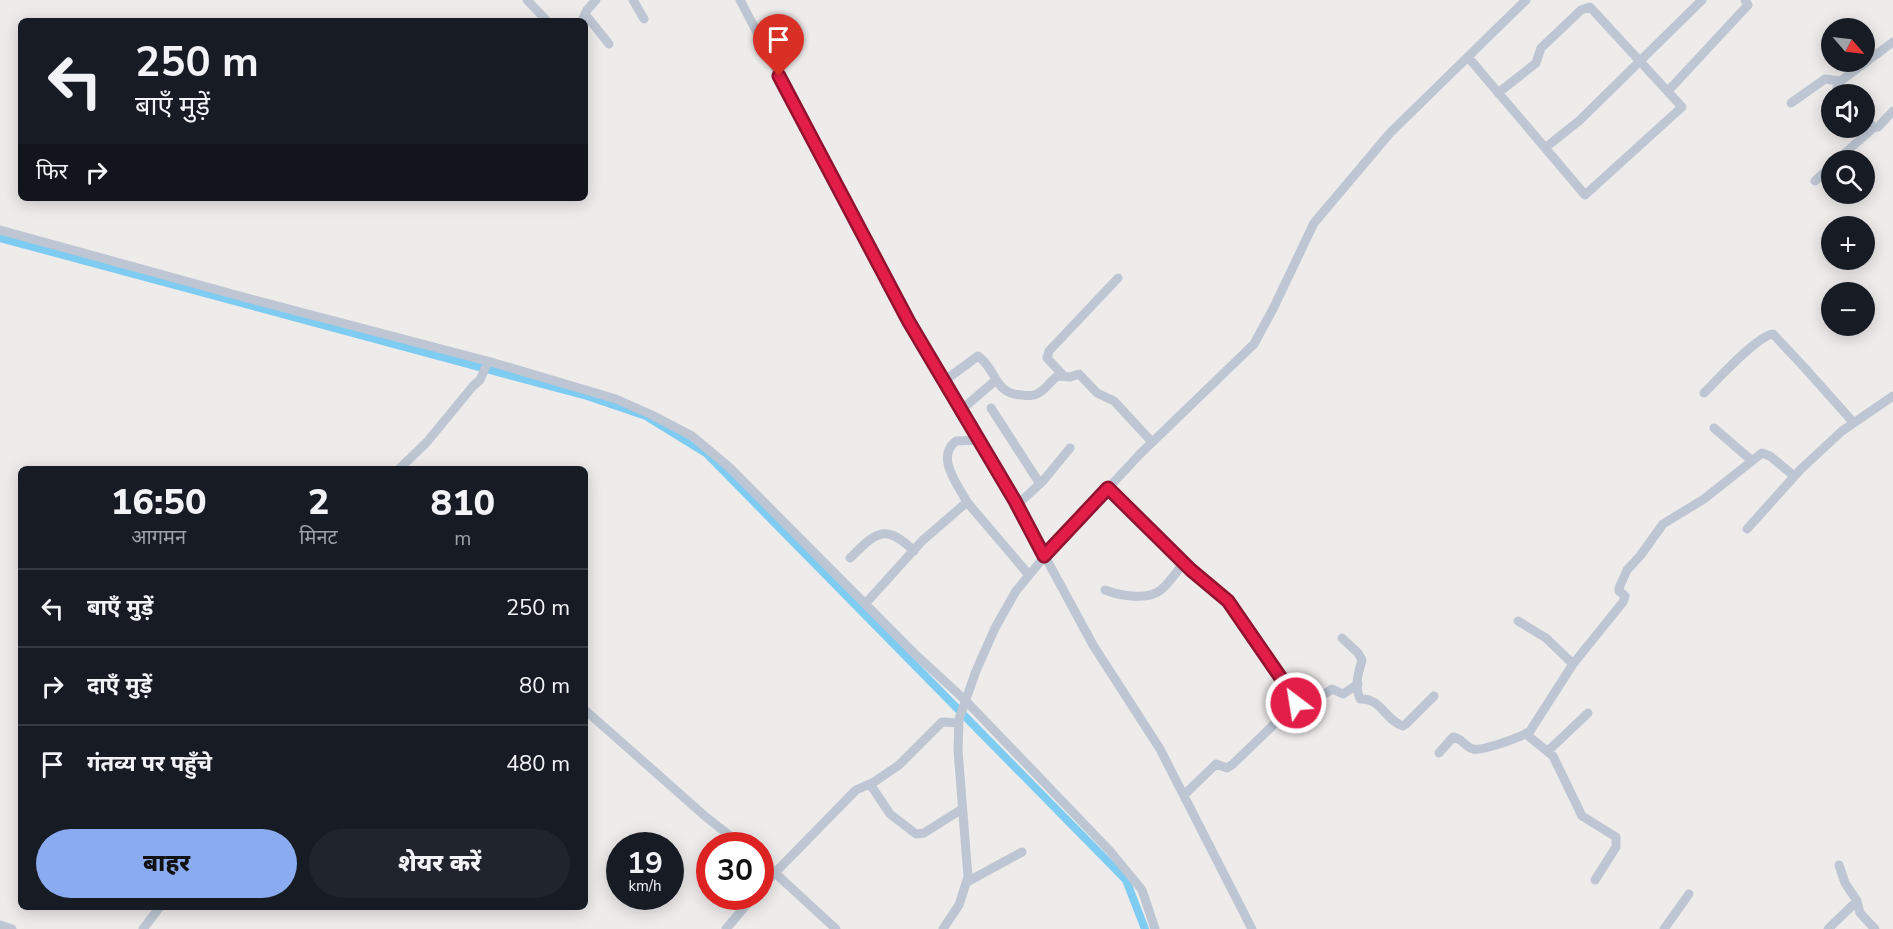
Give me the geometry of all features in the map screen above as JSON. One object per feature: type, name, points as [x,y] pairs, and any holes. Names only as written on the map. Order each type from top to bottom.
[{"type":"street","points":[[527,0],[544,18]]},
{"type":"street","points":[[583,17],[589,6],[596,0]]},
{"type":"street","points":[[633,0],[644,19]]},
{"type":"street","points":[[740,0],[909,322],[1017,505],[1093,645],[1160,748],[1252,929]]},
{"type":"street","points":[[957,929],[946,925],[959,906],[967,882],[968,868],[958,750],[959,721],[995,628],[1016,591],[1044,556],[1152,442],[1254,344],[1314,223],[1390,133],[1526,0]]},
{"type":"street","points":[[1545,148],[1580,120],[1702,0]]},
{"type":"street","points":[[1668,91],[1748,5],[1745,0]]},
{"type":"street","points":[[1468,57],[1498,93],[1585,195],[1682,107],[1596,12],[1586,7],[1541,48],[1536,63],[1498,93]]},
{"type":"street","points":[[588,22],[609,44]]},
{"type":"street","points":[[1839,84],[1893,42]]},
{"type":"street","points":[[1791,103],[1825,79],[1840,81]]},
{"type":"street","points":[[1875,128],[1893,111]]},
{"type":"street","points":[[1848,150],[1861,138]]},
{"type":"street","points":[[1815,181],[1821,175]]},
{"type":"street","points":[[0,230],[616,399],[692,436],[729,466],[1071,810],[1134,878],[1142,890],[1155,929]]},
{"type":"street","points":[[1118,278],[1049,351],[1047,358],[1063,375],[1070,377],[1076,374],[1081,375],[1097,393],[1114,401],[1152,442]]},
{"type":"street","points":[[1704,393],[1746,352],[1765,336],[1773,334],[1853,422]]},
{"type":"street","points":[[944,381],[978,356],[987,364],[1006,392],[1015,395],[1030,396],[1039,393],[1054,378],[1063,375]]},
{"type":"street","points":[[402,466],[427,442],[480,380],[489,363]]},
{"type":"street","points":[[961,410],[996,380]]},
{"type":"street","points":[[1747,529],[1794,476],[1853,422],[1893,396]]},
{"type":"street","points":[[991,408],[1040,484]]},
{"type":"street","points":[[1714,428],[1751,460]]},
{"type":"street","points":[[979,440],[956,441],[949,448],[947,464],[967,502],[1029,575]]},
{"type":"street","points":[[1017,505],[1040,484],[1070,448]]},
{"type":"street","points":[[1439,753],[1453,737],[1476,750],[1526,734],[1534,727],[1573,664],[1625,599],[1619,588],[1627,570],[1642,554],[1663,524],[1704,499],[1762,453],[1767,453],[1794,476]]},
{"type":"street","points":[[1108,488],[1184,563],[1221,594],[1236,610],[1296,703]]},
{"type":"street","points":[[865,604],[930,533],[967,502]]},
{"type":"street","points":[[850,558],[870,539],[889,533],[898,536],[914,550]]},
{"type":"street","points":[[1105,590],[1119,595],[1151,595],[1162,590],[1184,563]]},
{"type":"street","points":[[1518,621],[1546,638],[1573,664]]},
{"type":"street","points":[[1342,638],[1362,660],[1356,679],[1360,699],[1372,700],[1400,725],[1406,724],[1434,696]]},
{"type":"street","points":[[1184,795],[1216,764],[1227,768],[1233,764],[1296,703],[1314,701],[1332,689],[1343,694],[1358,684]]},
{"type":"street","points":[[588,713],[725,832]]},
{"type":"street","points":[[1548,751],[1588,713]]},
{"type":"street","points":[[836,929],[775,872],[849,795],[899,765],[942,722],[959,721]]},
{"type":"street","points":[[1526,734],[1548,751],[1557,762],[1582,816],[1616,837],[1616,847],[1595,880]]},
{"type":"street","points":[[870,784],[890,814],[916,834],[924,833],[962,809]]},
{"type":"street","points":[[967,882],[1022,852]]},
{"type":"street","points":[[1839,865],[1845,883],[1857,901],[1860,913],[1875,929]]},
{"type":"street","points":[[1664,929],[1689,894]]},
{"type":"street","points":[[1828,929],[1857,901]]},
{"type":"street","points":[[143,929],[157,910]]},
{"type":"street","points":[[726,929],[742,910]]},
{"type":"street","points":[[0,925],[12,929]]},
{"type":"waterway","points":[[0,238],[587,396],[646,416],[706,453],[1126,880],[1145,929]]},
{"type":"route","points":[[779,76],[909,322],[1015,501],[1044,556],[1108,488],[1191,570],[1221,594],[1236,610],[1296,703]]}]
